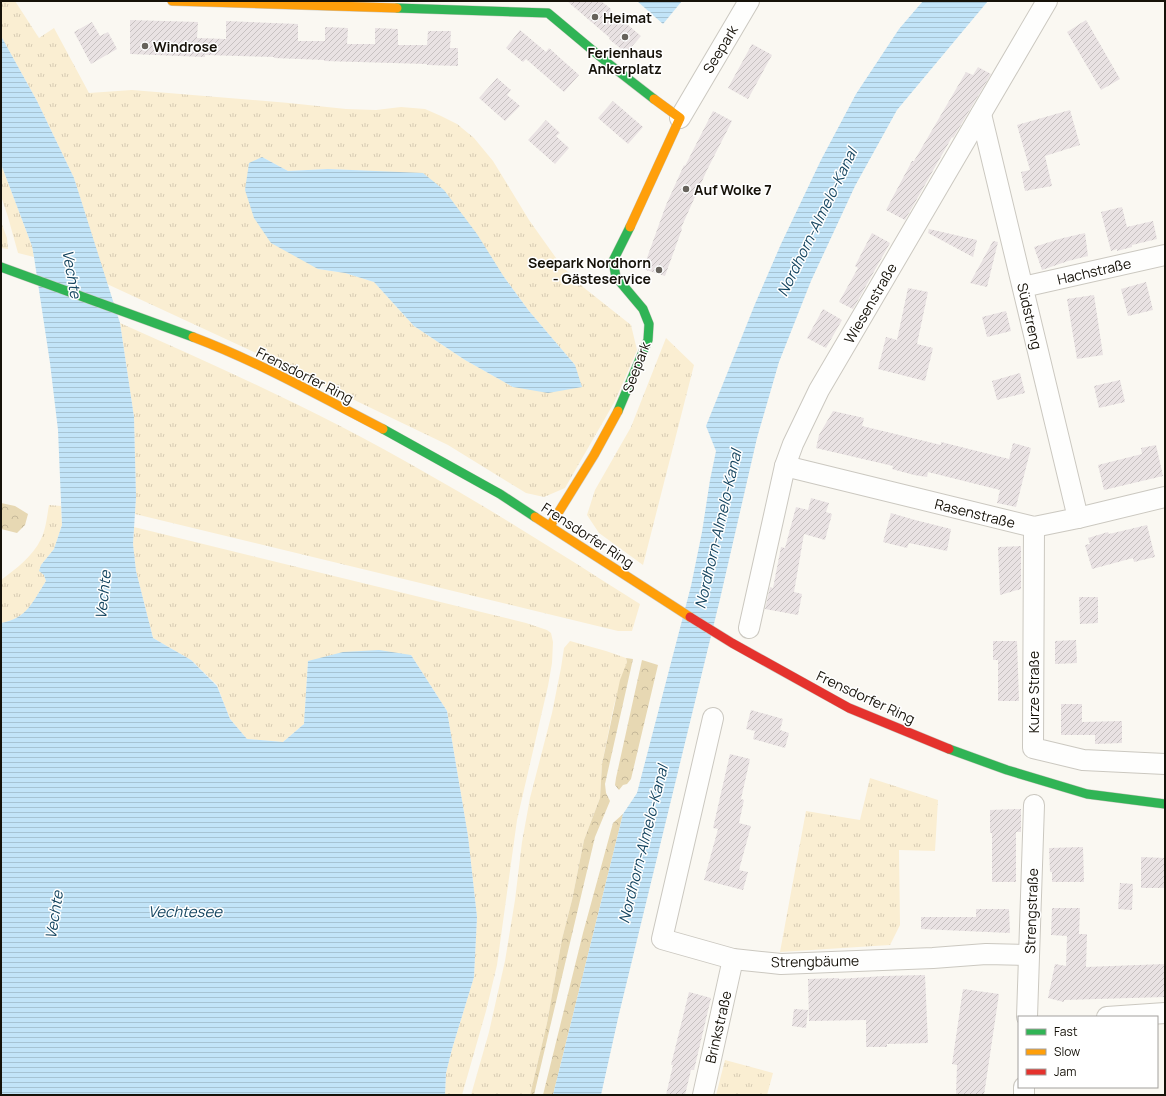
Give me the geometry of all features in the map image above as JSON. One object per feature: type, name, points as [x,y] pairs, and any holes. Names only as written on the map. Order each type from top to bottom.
[{"type":"street","points":[[172,1],[548,13],[609,64],[680,118]]},
{"type":"street","name":"Seepark","points":[[550,526],[594,455],[616,415],[648,340],[649,324],[643,309],[616,277],[613,260],[629,229],[680,118],[749,1]]},
{"type":"street","name":"Wiesenstraße","points":[[749,628],[785,466],[792,444],[820,390],[1047,1]]},
{"type":"street","name":"Südstreng","points":[[981,114],[1078,518]]},
{"type":"street","name":"Hachstraße","points":[[1023,287],[1165,255]]},
{"type":"street","name":"Frensdorfer Ring","points":[[4,268],[213,345],[285,379],[390,433],[500,494],[668,604],[732,643],[849,708],[937,745],[1007,770],[1087,794],[1165,804]]},
{"type":"street","name":"Rasenstraße","points":[[785,466],[1034,527],[1165,497]]},
{"type":"street","name":"Kurze Straße","points":[[1034,527],[1033,748],[1083,760],[1165,764]]},
{"type":"street","name":"Strengbäume","points":[[713,718],[662,939],[733,958],[781,964],[933,958],[986,954],[1029,955]]},
{"type":"street","name":"Strengstraße","points":[[1027,1016],[1034,805]]},
{"type":"street","name":"Brinkstraße","points":[[703,1095],[733,958]]},
{"type":"street","points":[[1122,1016],[1165,1013]]},
{"type":"green space","points":[[1,1],[15,1],[39,38],[54,28],[89,93],[132,90],[346,109],[376,110],[401,107],[425,109],[457,124],[474,138],[493,161],[529,220],[561,265],[583,287],[631,325],[637,350],[615,401],[565,488],[544,497],[526,493],[448,445],[267,358],[107,284],[74,178],[37,101],[1,36]],"holes":[[[262,157],[288,171],[328,169],[372,171],[504,277],[529,311],[575,365],[513,387],[465,360],[414,326],[374,282],[345,273],[318,269]]]},
{"type":"green space","points":[[1,164],[32,246],[34,257],[18,253],[1,196]]},
{"type":"green space","points":[[1,222],[7,238],[8,249],[1,248]]},
{"type":"green space","points":[[120,323],[314,413],[389,452],[480,504],[640,604],[632,631],[618,631],[135,514],[134,417]]},
{"type":"green space","points":[[666,338],[694,365],[643,565],[599,533],[587,515],[595,490],[631,427]]},
{"type":"green space","points":[[1,503],[15,506],[28,514],[25,525],[17,533],[1,529]]},
{"type":"green space","points":[[49,505],[61,506],[62,525],[54,549],[41,565],[46,581],[29,608],[24,613],[18,618],[1,623],[1,580],[24,562],[38,545],[44,531]]},
{"type":"green space","points":[[134,527],[526,623],[547,630],[551,633],[553,642],[552,663],[517,820],[497,965],[486,1011],[462,1095],[445,1095],[446,1073],[474,977],[477,917],[468,836],[447,711],[411,655],[308,661],[304,724],[283,742],[247,739],[230,719],[217,685],[191,660],[153,638],[136,571],[133,544]]},
{"type":"green space","points":[[570,641],[626,658],[627,662],[614,705],[602,764],[600,798],[584,840],[572,900],[562,939],[547,1023],[530,1095],[471,1095],[489,1032],[505,961],[515,900],[522,842],[530,798],[552,713],[564,648]]},
{"type":"green space","points":[[626,658],[633,659],[605,784],[606,793],[610,801],[595,837],[534,1095],[530,1095],[547,1023],[562,939],[572,900],[584,840],[600,798],[602,764],[620,680],[627,662]]},
{"type":"green space","points":[[642,660],[658,665],[631,779],[619,790],[615,785],[616,778]]},
{"type":"green space","points":[[870,778],[938,800],[935,851],[899,850],[900,925],[890,945],[780,952],[806,811],[860,820]]},
{"type":"green space","points":[[623,814],[553,1095],[543,1095],[583,933],[613,823]]},
{"type":"green space","points":[[725,1060],[773,1073],[767,1095],[716,1095]]},
{"type":"water","points":[[637,1],[682,1],[663,24]]},
{"type":"water","name":"Nordhorn-Almelo-Kanal","points":[[923,1],[988,1],[897,110],[855,186],[811,281],[779,362],[757,438],[601,1095],[553,1095],[623,814],[637,793],[691,586],[716,451],[706,426],[755,304],[781,244],[821,160],[856,94],[899,29]]},
{"type":"water","name":"Vechtesee","points":[[1,36],[37,101],[74,178],[120,323],[134,417],[136,497],[133,544],[136,571],[153,638],[191,660],[217,686],[230,719],[247,739],[283,742],[304,724],[308,661],[343,652],[379,650],[411,655],[447,711],[468,836],[477,917],[474,977],[446,1073],[445,1095],[1,1095],[1,623],[17,618],[23,613],[46,581],[44,575],[39,571],[41,565],[54,549],[62,525],[58,430],[50,363],[34,257],[32,246],[1,164]]},
{"type":"water","points":[[262,157],[288,171],[328,169],[423,173],[444,190],[477,234],[504,277],[529,311],[575,365],[582,387],[548,393],[513,387],[465,360],[414,326],[374,282],[345,273],[318,269],[271,243],[254,218],[245,190],[249,163]]},
{"type":"building","points":[[567,1],[601,1],[641,36],[626,53]]},
{"type":"building","points":[[130,20],[198,22],[197,38],[226,39],[226,21],[298,24],[298,41],[325,41],[325,27],[348,28],[347,44],[375,44],[375,28],[398,29],[398,45],[427,45],[428,31],[451,31],[450,48],[458,48],[458,66],[324,61],[274,57],[205,55],[205,57],[130,54]]},
{"type":"building","points":[[1086,20],[1120,79],[1101,90],[1067,32]]},
{"type":"building","points":[[92,22],[100,36],[108,32],[117,49],[91,64],[74,32]]},
{"type":"building","points":[[520,30],[546,52],[549,48],[579,75],[564,92],[526,59],[523,62],[506,48]]},
{"type":"building","points":[[752,44],[772,55],[748,99],[728,88]]},
{"type":"building","points":[[978,67],[991,74],[953,138],[952,137],[905,220],[886,210],[912,161],[914,161],[966,72],[973,75]]},
{"type":"building","points":[[497,78],[511,90],[507,95],[520,106],[505,121],[479,98]]},
{"type":"building","points":[[613,101],[643,127],[628,144],[598,118]]},
{"type":"building","points":[[1070,110],[1080,145],[1045,156],[1052,186],[1025,191],[1021,172],[1030,170],[1017,125]]},
{"type":"building","points":[[713,111],[732,121],[707,170],[681,228],[682,229],[665,276],[643,269],[666,205],[684,165],[685,166]]},
{"type":"building","points":[[546,120],[560,133],[556,136],[569,148],[555,164],[528,140]]},
{"type":"building","points":[[1122,207],[1127,227],[1153,221],[1157,239],[1132,245],[1132,247],[1117,251],[1117,249],[1111,251],[1101,212]]},
{"type":"building","points":[[929,229],[977,240],[973,257],[928,233]]},
{"type":"building","points":[[872,233],[890,243],[853,309],[839,302],[858,268],[855,266]]},
{"type":"building","points":[[1085,233],[1088,256],[1042,270],[1034,247]]},
{"type":"building","points":[[993,241],[998,242],[987,287],[970,283]]},
{"type":"building","points":[[1146,282],[1153,310],[1128,316],[1121,289]]},
{"type":"building","points":[[908,288],[928,292],[917,344],[933,348],[925,381],[878,369],[886,337],[897,340]]},
{"type":"building","points":[[1094,295],[1103,355],[1077,359],[1067,299]]},
{"type":"building","points":[[823,309],[842,320],[826,348],[807,338]]},
{"type":"building","points":[[1006,311],[1011,331],[987,337],[982,317]]},
{"type":"building","points":[[1020,373],[1025,393],[997,400],[992,381]]},
{"type":"building","points":[[1120,380],[1125,402],[1099,408],[1094,386]]},
{"type":"building","points":[[833,411],[864,418],[862,426],[941,445],[941,442],[1009,459],[1013,443],[1031,448],[1016,507],[997,503],[1000,490],[928,472],[927,477],[914,475],[892,469],[893,466],[816,448],[819,435]]},
{"type":"building","points":[[1156,445],[1163,476],[1104,490],[1098,465],[1142,454],[1141,448]]},
{"type":"building","points":[[811,498],[829,503],[826,512],[832,514],[825,540],[804,534],[794,592],[802,594],[798,615],[765,609],[770,587],[773,588],[781,547],[785,548],[796,507],[808,510]]},
{"type":"building","points":[[891,513],[951,529],[947,551],[909,543],[907,548],[883,542]]},
{"type":"building","points":[[1147,525],[1155,557],[1134,562],[1133,558],[1092,569],[1085,545],[1090,544],[1088,538],[1108,532],[1109,534]]},
{"type":"building","points":[[1021,546],[1021,589],[1000,595],[998,547]]},
{"type":"building","points":[[1079,597],[1098,597],[1098,623],[1080,624]]},
{"type":"building","points":[[1076,640],[1077,663],[1055,664],[1055,641]]},
{"type":"building","points":[[993,641],[1017,641],[1019,701],[998,701],[998,660],[993,660]]},
{"type":"building","points":[[1061,704],[1082,704],[1082,722],[1122,721],[1122,743],[1095,744],[1095,735],[1061,735]]},
{"type":"building","points":[[751,710],[783,719],[780,730],[789,733],[785,748],[753,739],[755,731],[746,729]]},
{"type":"building","points":[[730,754],[750,759],[741,799],[744,800],[739,823],[751,826],[739,870],[748,872],[743,890],[704,880],[718,829],[713,828]]},
{"type":"building","points":[[1021,809],[1021,832],[1016,832],[1016,882],[992,882],[992,833],[990,833],[990,810]]},
{"type":"building","points":[[1083,847],[1084,882],[1052,882],[1049,848]]},
{"type":"building","points":[[1141,857],[1165,858],[1165,888],[1141,888]]},
{"type":"building","points":[[1120,883],[1133,884],[1132,910],[1118,909]]},
{"type":"building","points":[[1052,908],[1080,908],[1079,934],[1087,934],[1086,967],[1165,964],[1165,997],[1064,1000],[1064,1002],[1048,998],[1055,964],[1066,966],[1067,936],[1051,935]]},
{"type":"building","points":[[976,909],[1009,909],[1010,933],[921,929],[921,917],[976,917]]},
{"type":"building","points":[[925,975],[928,1043],[887,1044],[887,1047],[866,1047],[866,1020],[809,1021],[808,979]]},
{"type":"building","points":[[963,989],[999,994],[984,1095],[956,1095],[957,1065],[952,1064]]},
{"type":"building","points":[[689,992],[711,998],[694,1070],[691,1070],[685,1095],[666,1095],[673,1065],[671,1065]]},
{"type":"building","points":[[794,1009],[808,1010],[806,1028],[792,1026]]},
{"type":"traffic: fast","points":[[397,8],[548,13],[654,99]]},
{"type":"traffic: fast","points":[[618,411],[648,340],[649,324],[643,309],[616,277],[613,261],[630,227]]},
{"type":"traffic: fast","points":[[1,267],[193,337]]},
{"type":"traffic: fast","points":[[383,429],[500,494],[535,517]]},
{"type":"traffic: fast","points":[[949,749],[1007,770],[1087,794],[1165,804]]},
{"type":"traffic: slow","points":[[172,1],[397,8]]},
{"type":"traffic: slow","points":[[630,227],[680,118],[654,99]]},
{"type":"traffic: slow","points":[[193,337],[242,357],[383,429]]},
{"type":"traffic: slow","points":[[550,526],[594,455],[618,411]]},
{"type":"traffic: slow","points":[[535,517],[690,617]]},
{"type":"traffic: jam","points":[[690,617],[732,643],[849,708],[949,749]]},
{"type":"place","name":"Heimat","points":[[595,17]]},
{"type":"place","name":"Ferienhaus Ankerplatz","points":[[625,37]]},
{"type":"place","name":"Windrose","points":[[145,46]]},
{"type":"place","name":"Auf Wolke 7","points":[[686,189]]},
{"type":"place","name":"Seepark Nordhorn - Gästeservice","points":[[659,270]]},
{"type":"water label","name":"Vechte","points":[[72,274]]},
{"type":"water label","name":"Vechte","points":[[103,595]]},
{"type":"water label","name":"Vechte","points":[[54,915]]}]
